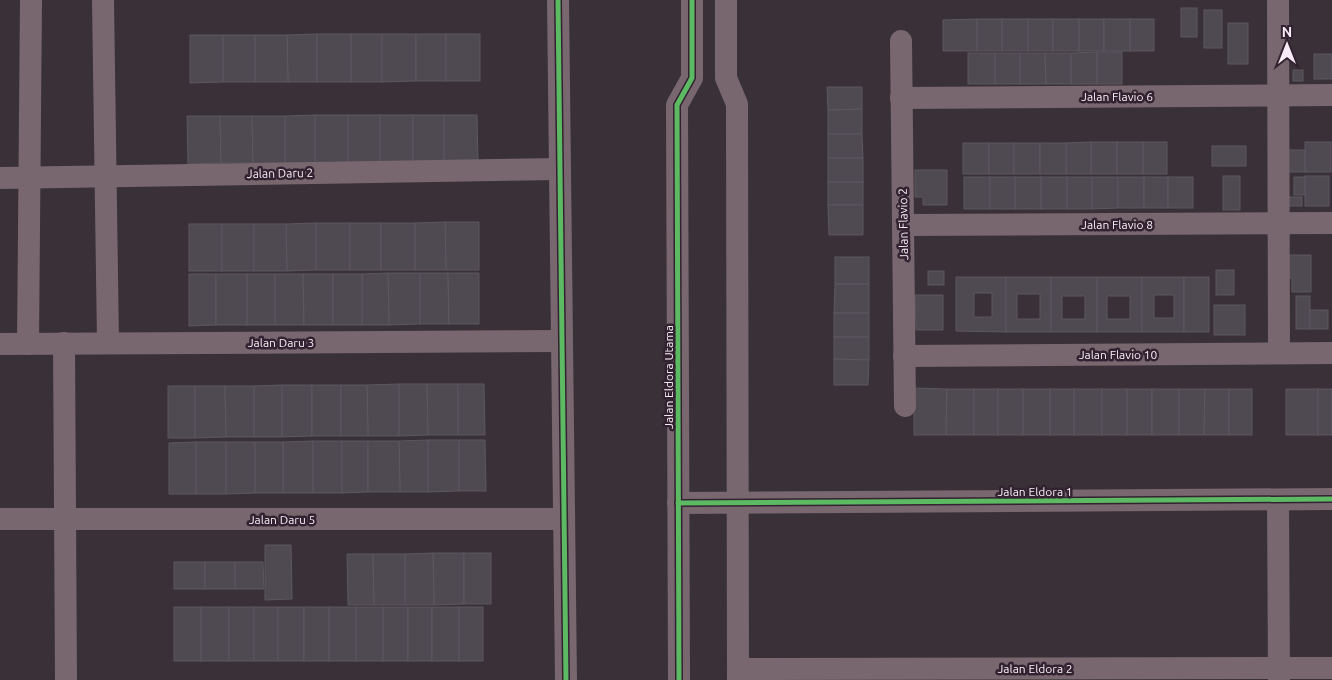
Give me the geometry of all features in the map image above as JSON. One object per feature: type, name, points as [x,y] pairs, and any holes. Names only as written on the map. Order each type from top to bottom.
[{"type":"street","points":[[28,344],[31,0]]},
{"type":"street","points":[[103,0],[108,343]]},
{"type":"street","points":[[558,0],[566,680]]},
{"type":"street","points":[[692,0],[692,78],[726,78]]},
{"type":"street","points":[[726,0],[726,78],[737,104],[738,674]]},
{"type":"street","points":[[1278,0],[1279,353]]},
{"type":"street","name":"Jalan Flavio 2","points":[[901,42],[905,406]]},
{"type":"street","name":"Jalan Eldora Utama","points":[[679,680],[677,105],[692,78]]},
{"type":"street","name":"Jalan Flavio 6","points":[[902,98],[1332,95]]},
{"type":"street","name":"Jalan Daru 2","points":[[0,178],[560,169]]},
{"type":"street","name":"Jalan Flavio 8","points":[[903,225],[1332,223]]},
{"type":"street","name":"Jalan Daru 3","points":[[0,344],[562,341]]},
{"type":"street","points":[[64,344],[66,680]]},
{"type":"street","name":"Jalan Flavio 10","points":[[904,356],[1332,353]]},
{"type":"street","name":"Jalan Eldora 1","points":[[678,503],[1332,499]]},
{"type":"street","points":[[1278,500],[1279,674]]},
{"type":"street","name":"Jalan Daru 5","points":[[0,519],[563,520]]},
{"type":"street","name":"Jalan Eldora 2","points":[[738,674],[1279,674],[1332,668]]},
{"type":"building","points":[[1181,8],[1197,8],[1197,37],[1181,37]]},
{"type":"building","points":[[1204,10],[1222,10],[1222,48],[1204,48]]},
{"type":"building","points":[[977,19],[977,51],[943,51],[943,20]]},
{"type":"building","points":[[977,19],[1002,19],[1002,51],[977,51]]},
{"type":"building","points":[[1002,19],[1028,19],[1028,51],[1002,51]]},
{"type":"building","points":[[1028,19],[1053,19],[1053,51],[1028,51]]},
{"type":"building","points":[[1053,19],[1079,19],[1079,51],[1053,51]]},
{"type":"building","points":[[1079,19],[1104,19],[1104,51],[1079,51]]},
{"type":"building","points":[[1104,19],[1130,19],[1130,51],[1104,51]]},
{"type":"building","points":[[1130,19],[1154,19],[1154,51],[1130,51]]},
{"type":"building","points":[[1228,23],[1248,23],[1248,64],[1228,64]]},
{"type":"building","points":[[317,34],[317,82],[288,82],[287,35]]},
{"type":"building","points":[[317,34],[351,34],[351,82],[317,82]]},
{"type":"building","points":[[351,34],[382,34],[382,82],[351,82]]},
{"type":"building","points":[[382,34],[416,34],[416,81],[382,82]]},
{"type":"building","points":[[416,34],[446,34],[446,81],[416,81]]},
{"type":"building","points":[[446,34],[480,34],[480,81],[446,81]]},
{"type":"building","points":[[190,35],[223,35],[223,82],[190,83]]},
{"type":"building","points":[[223,35],[255,35],[255,82],[223,82]]},
{"type":"building","points":[[255,35],[287,35],[288,82],[255,82]]},
{"type":"building","points":[[1097,52],[1097,84],[1071,84],[1071,53]]},
{"type":"building","points":[[1097,52],[1122,52],[1122,84],[1097,84]]},
{"type":"building","points":[[968,53],[995,53],[995,84],[968,84]]},
{"type":"building","points":[[995,53],[1020,53],[1020,84],[995,84]]},
{"type":"building","points":[[1020,53],[1045,53],[1046,84],[1020,84]]},
{"type":"building","points":[[1045,53],[1071,53],[1071,84],[1046,84]]},
{"type":"building","points":[[1314,54],[1332,54],[1332,79],[1314,79]]},
{"type":"building","points":[[1293,70],[1303,70],[1303,81],[1293,81]]},
{"type":"building","points":[[827,87],[862,87],[862,109],[828,110]]},
{"type":"building","points":[[862,109],[862,134],[828,134],[828,110]]},
{"type":"building","points":[[315,115],[315,163],[285,163],[285,116]]},
{"type":"building","points":[[315,115],[348,115],[348,162],[315,163]]},
{"type":"building","points":[[348,115],[380,115],[380,162],[348,162]]},
{"type":"building","points":[[380,115],[413,115],[413,162],[380,162]]},
{"type":"building","points":[[413,115],[444,115],[444,162],[413,162]]},
{"type":"building","points":[[444,115],[477,115],[478,162],[444,162]]},
{"type":"building","points":[[187,116],[220,116],[221,163],[188,164]]},
{"type":"building","points":[[220,116],[252,116],[253,163],[221,163]]},
{"type":"building","points":[[252,116],[285,116],[285,163],[253,163]]},
{"type":"building","points":[[828,134],[862,134],[863,158],[828,158]]},
{"type":"building","points":[[1091,142],[1117,142],[1117,174],[1091,174]]},
{"type":"building","points":[[1091,142],[1091,174],[1066,174],[1066,143]]},
{"type":"building","points":[[1117,142],[1143,142],[1143,174],[1117,174]]},
{"type":"building","points":[[1143,142],[1167,142],[1167,174],[1143,174]]},
{"type":"building","points":[[1305,142],[1331,142],[1331,172],[1305,172]]},
{"type":"building","points":[[963,143],[989,143],[989,174],[963,174]]},
{"type":"building","points":[[989,143],[1014,143],[1014,174],[989,174]]},
{"type":"building","points":[[1014,143],[1040,143],[1040,174],[1014,174]]},
{"type":"building","points":[[1040,143],[1066,143],[1066,174],[1040,174]]},
{"type":"building","points":[[1212,146],[1246,146],[1246,166],[1212,166]]},
{"type":"building","points":[[1286,150],[1305,150],[1305,172],[1286,172]]},
{"type":"building","points":[[828,158],[863,158],[863,182],[828,182]]},
{"type":"building","points":[[915,170],[947,170],[947,205],[923,205],[923,197],[915,197]]},
{"type":"building","points":[[1223,176],[1240,176],[1240,210],[1223,210]]},
{"type":"building","points":[[1305,176],[1329,176],[1329,206],[1305,206]]},
{"type":"building","points":[[964,177],[990,177],[990,209],[964,209]]},
{"type":"building","points":[[990,177],[1015,177],[1015,209],[990,209]]},
{"type":"building","points":[[1015,177],[1041,177],[1041,209],[1015,209]]},
{"type":"building","points":[[1041,177],[1067,177],[1067,209],[1041,209]]},
{"type":"building","points":[[1067,177],[1092,177],[1092,209],[1067,209]]},
{"type":"building","points":[[1092,177],[1118,177],[1118,208],[1092,209]]},
{"type":"building","points":[[1118,177],[1144,177],[1144,208],[1118,208]]},
{"type":"building","points":[[1144,177],[1168,177],[1168,208],[1144,208]]},
{"type":"building","points":[[1168,177],[1193,177],[1193,208],[1168,208]]},
{"type":"building","points":[[1294,177],[1305,177],[1305,195],[1294,195]]},
{"type":"building","points":[[828,182],[863,182],[863,205],[828,205]]},
{"type":"building","points":[[1287,197],[1302,197],[1302,206],[1287,206]]},
{"type":"building","points":[[828,205],[863,205],[863,235],[829,235]]},
{"type":"building","points":[[445,222],[479,222],[479,270],[446,270]]},
{"type":"building","points":[[445,222],[446,270],[415,270],[415,223]]},
{"type":"building","points":[[316,223],[350,223],[350,270],[316,270]]},
{"type":"building","points":[[316,223],[316,270],[287,271],[286,224]]},
{"type":"building","points":[[350,223],[381,223],[381,270],[350,270]]},
{"type":"building","points":[[381,223],[415,223],[415,270],[381,270]]},
{"type":"building","points":[[189,224],[222,224],[222,271],[189,271]]},
{"type":"building","points":[[222,224],[254,224],[254,271],[222,271]]},
{"type":"building","points":[[254,224],[286,224],[287,271],[254,271]]},
{"type":"building","points":[[1285,255],[1311,255],[1311,292],[1292,292],[1292,278],[1285,278]]},
{"type":"building","points":[[835,257],[869,257],[869,284],[835,284]]},
{"type":"building","points":[[1216,270],[1234,270],[1234,295],[1216,295]]},
{"type":"building","points":[[928,271],[944,271],[944,285],[928,285]]},
{"type":"building","points":[[388,273],[420,273],[420,324],[389,325]]},
{"type":"building","points":[[388,273],[389,325],[362,325],[362,274]]},
{"type":"building","points":[[420,273],[448,273],[449,324],[420,324]]},
{"type":"building","points":[[448,273],[479,273],[479,324],[449,324]]},
{"type":"building","points":[[189,274],[216,274],[216,325],[189,326]]},
{"type":"building","points":[[216,274],[247,274],[247,325],[216,325]]},
{"type":"building","points":[[247,274],[275,274],[275,325],[247,325]]},
{"type":"building","points":[[275,274],[303,274],[304,325],[275,325]]},
{"type":"building","points":[[303,274],[333,274],[333,325],[304,325]]},
{"type":"building","points":[[333,274],[362,274],[362,325],[333,325]]},
{"type":"building","points":[[956,277],[1006,277],[1006,332],[956,331]],"holes":[[[974,293],[992,293],[992,317],[974,317]]]},
{"type":"building","points":[[1006,277],[1051,277],[1051,332],[1006,332]],"holes":[[[1017,294],[1040,294],[1040,319],[1017,319]]]},
{"type":"building","points":[[1051,277],[1097,277],[1097,332],[1051,332]],"holes":[[[1062,296],[1085,296],[1085,319],[1062,319]]]},
{"type":"building","points":[[1097,277],[1142,277],[1142,332],[1097,332]],"holes":[[[1107,296],[1130,296],[1130,319],[1107,319]]]},
{"type":"building","points":[[1142,277],[1184,277],[1184,332],[1142,332]],"holes":[[[1154,295],[1174,295],[1174,318],[1154,318]]]},
{"type":"building","points":[[1184,277],[1209,277],[1209,332],[1184,332]]},
{"type":"building","points":[[835,284],[869,284],[869,313],[834,313]]},
{"type":"building","points":[[915,295],[943,295],[943,330],[916,330]]},
{"type":"building","points":[[1296,296],[1310,296],[1310,329],[1296,329]]},
{"type":"building","points":[[1214,305],[1245,305],[1245,335],[1214,335]]},
{"type":"building","points":[[1310,310],[1328,310],[1328,329],[1310,329]]},
{"type":"building","points":[[834,313],[869,313],[869,337],[834,337]]},
{"type":"building","points":[[834,337],[869,337],[869,360],[834,359]]},
{"type":"building","points":[[834,359],[869,360],[868,385],[834,385]]},
{"type":"building","points":[[399,384],[399,436],[368,436],[367,385]]},
{"type":"building","points":[[399,384],[427,384],[428,435],[399,436]]},
{"type":"building","points":[[427,384],[458,384],[458,435],[428,435]]},
{"type":"building","points":[[458,384],[484,384],[485,435],[458,435]]},
{"type":"building","points":[[282,385],[282,437],[254,437],[254,386]]},
{"type":"building","points":[[282,385],[312,385],[312,436],[282,437]]},
{"type":"building","points":[[312,385],[341,385],[341,436],[312,436]]},
{"type":"building","points":[[341,385],[367,385],[368,436],[341,436]]},
{"type":"building","points":[[168,386],[195,386],[195,438],[168,438]]},
{"type":"building","points":[[195,386],[225,386],[226,437],[195,438]]},
{"type":"building","points":[[225,386],[254,386],[254,437],[226,437]]},
{"type":"building","points":[[914,388],[947,389],[946,435],[914,435]]},
{"type":"building","points":[[947,389],[974,389],[974,435],[946,435]]},
{"type":"building","points":[[974,389],[998,389],[998,435],[974,435]]},
{"type":"building","points":[[998,389],[1023,389],[1023,435],[998,435]]},
{"type":"building","points":[[1023,389],[1050,389],[1050,435],[1023,435]]},
{"type":"building","points":[[1050,389],[1074,389],[1074,435],[1050,435]]},
{"type":"building","points":[[1074,389],[1102,389],[1102,435],[1074,435]]},
{"type":"building","points":[[1102,389],[1127,389],[1127,435],[1102,435]]},
{"type":"building","points":[[1127,389],[1152,389],[1152,435],[1127,435]]},
{"type":"building","points":[[1152,389],[1179,389],[1179,435],[1152,435]]},
{"type":"building","points":[[1179,389],[1205,389],[1204,435],[1179,435]]},
{"type":"building","points":[[1205,389],[1229,389],[1229,435],[1204,435]]},
{"type":"building","points":[[1229,389],[1252,389],[1252,435],[1229,435]]},
{"type":"building","points":[[1286,389],[1318,389],[1318,435],[1286,435]]},
{"type":"building","points":[[1318,389],[1332,389],[1332,435],[1318,435]]},
{"type":"building","points":[[428,440],[459,440],[459,491],[428,492]]},
{"type":"building","points":[[428,440],[428,492],[400,492],[399,441]]},
{"type":"building","points":[[459,440],[485,440],[486,491],[459,491]]},
{"type":"building","points":[[313,441],[342,441],[342,493],[313,493]]},
{"type":"building","points":[[313,441],[313,493],[283,493],[283,442]]},
{"type":"building","points":[[342,441],[368,441],[368,492],[342,493]]},
{"type":"building","points":[[368,441],[399,441],[400,492],[368,492]]},
{"type":"building","points":[[196,442],[226,442],[226,494],[196,494]]},
{"type":"building","points":[[196,442],[196,494],[169,494],[169,443]]},
{"type":"building","points":[[226,442],[255,442],[255,493],[226,494]]},
{"type":"building","points":[[255,442],[283,442],[283,493],[255,493]]},
{"type":"building","points":[[265,545],[291,545],[292,599],[265,600]]},
{"type":"building","points":[[433,553],[464,553],[464,604],[434,605]]},
{"type":"building","points":[[433,553],[434,605],[405,605],[405,554]]},
{"type":"building","points":[[464,553],[491,553],[491,604],[464,604]]},
{"type":"building","points":[[347,554],[373,554],[374,605],[348,605]]},
{"type":"building","points":[[373,554],[405,554],[405,605],[374,605]]},
{"type":"building","points":[[174,562],[205,562],[205,589],[174,589]]},
{"type":"building","points":[[205,562],[235,562],[235,589],[205,589]]},
{"type":"building","points":[[235,562],[263,562],[264,589],[235,589]]},
{"type":"building","points":[[174,607],[201,607],[201,661],[174,661]]},
{"type":"building","points":[[201,607],[229,607],[229,661],[201,661]]},
{"type":"building","points":[[229,607],[254,607],[254,661],[229,661]]},
{"type":"building","points":[[254,607],[278,607],[278,661],[254,661]]},
{"type":"building","points":[[278,607],[304,607],[304,661],[278,661]]},
{"type":"building","points":[[304,607],[329,607],[329,661],[304,661]]},
{"type":"building","points":[[329,607],[356,607],[356,661],[329,661]]},
{"type":"building","points":[[356,607],[383,607],[383,661],[356,661]]},
{"type":"building","points":[[383,607],[408,607],[408,661],[383,661]]},
{"type":"building","points":[[408,607],[432,607],[432,661],[408,661]]},
{"type":"building","points":[[432,607],[459,607],[459,661],[432,661]]},
{"type":"building","points":[[459,607],[483,607],[483,661],[459,661]]},
{"type":"cycle path","points":[[558,0],[566,680]]},
{"type":"cycle path","points":[[679,680],[677,105],[692,78],[692,0]]},
{"type":"cycle path","points":[[678,503],[1332,499]]}]
